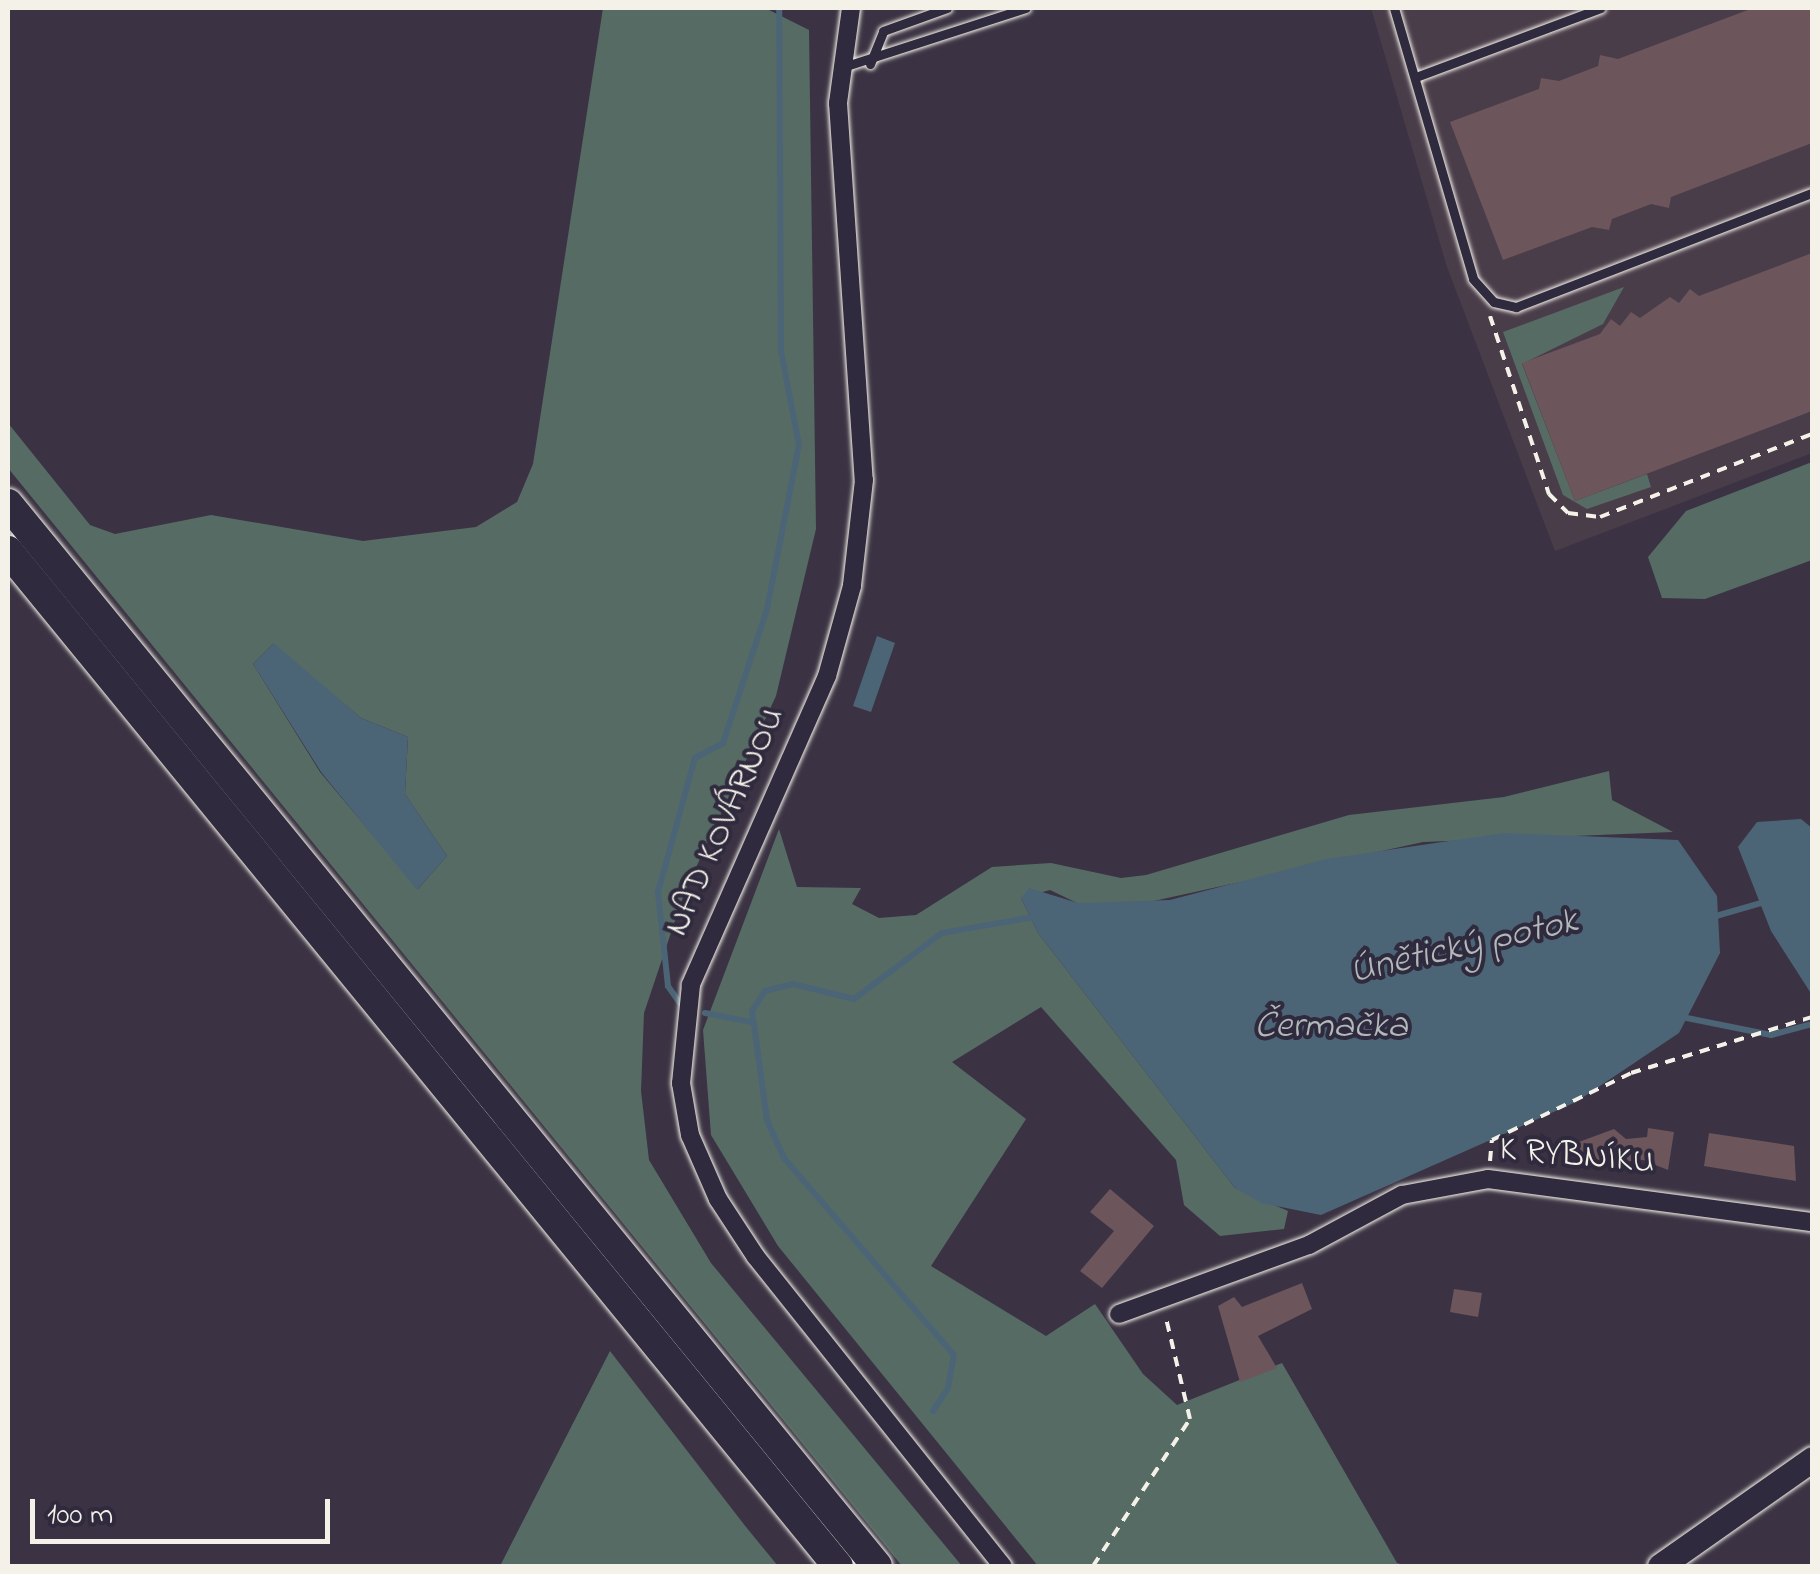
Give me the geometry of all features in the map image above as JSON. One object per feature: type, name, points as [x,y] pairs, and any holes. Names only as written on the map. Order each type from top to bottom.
[{"type":"highway","points":[[8,504],[877,1566]]},
{"type":"highway","points":[[8,551],[838,1566]]},
{"type":"street","name":"NAD KOVÁRNOU","points":[[852,8],[841,67],[861,529],[826,676],[690,986],[684,1106],[718,1199],[756,1257],[1003,1566]]},
{"type":"street","name":"K RYBNÍKU","points":[[1119,1314],[1309,1245],[1402,1196],[1488,1179],[1812,1222]]},
{"type":"street","points":[[1660,1566],[1812,1459]]},
{"type":"lane","points":[[870,64],[883,32],[947,8]]},
{"type":"lane","points":[[841,67],[870,64],[1026,8]]},
{"type":"lane","points":[[1394,8],[1473,279],[1494,302],[1516,307],[1812,194]]},
{"type":"lane","points":[[1416,76],[1601,8]]},
{"type":"path","points":[[1494,302],[1490,326],[1548,494],[1568,513],[1600,517],[1812,434]]},
{"type":"path","points":[[1488,1179],[1492,1140],[1631,1073],[1812,1016]]},
{"type":"path","points":[[1093,1566],[1190,1419],[1161,1299]]},
{"type":"shaded area","points":[[1371,8],[1812,8],[1812,453],[1555,551],[1447,267]]},
{"type":"green space","points":[[603,8],[765,8],[809,30],[816,529],[776,696],[685,891],[644,1013],[641,1091],[649,1160],[711,1263],[962,1566],[902,1566],[8,468],[8,423],[90,525],[115,534],[211,515],[363,541],[476,527],[517,502],[533,464]],"holes":[[[273,644],[361,718],[408,737],[405,794],[447,856],[418,889],[320,772],[253,664]]]},
{"type":"green space","points":[[1624,287],[1603,324],[1522,364],[1575,501],[1647,474],[1651,487],[1587,509],[1563,495],[1503,332]]},
{"type":"green space","points":[[1812,462],[1812,560],[1705,599],[1662,598],[1648,557],[1686,511]]},
{"type":"green space","points":[[1609,771],[1612,800],[1673,832],[1423,842],[1140,904],[1077,903],[1050,890],[1021,898],[1038,933],[1235,1188],[1288,1211],[1284,1229],[1220,1236],[1184,1205],[1176,1160],[1041,1007],[952,1062],[1026,1119],[931,1266],[1046,1336],[1095,1304],[1143,1374],[1177,1405],[1282,1363],[1397,1563],[1407,1566],[1038,1566],[778,1246],[711,1135],[703,1030],[779,829],[797,887],[861,888],[852,904],[879,918],[916,915],[992,867],[1051,863],[1121,878],[1146,875],[1349,815],[1504,797]]},
{"type":"green space","points":[[610,1351],[746,1527],[778,1566],[500,1566]]},
{"type":"water","points":[[877,636],[895,643],[871,712],[853,706]]},
{"type":"water","points":[[274,643],[361,718],[408,737],[405,794],[447,856],[417,890],[321,772],[253,664]]},
{"type":"water","points":[[1801,819],[1812,828],[1812,995],[1771,931],[1738,847],[1757,822]]},
{"type":"water","name":"Čermačka","points":[[1504,833],[1678,840],[1717,896],[1720,953],[1679,1033],[1576,1102],[1321,1215],[1261,1203],[1235,1188],[1038,933],[1021,898],[1029,888],[1078,903],[1170,900],[1326,859]]},
{"type":"building","points":[[1753,8],[1812,8],[1812,143],[1671,197],[1669,208],[1651,204],[1612,219],[1609,230],[1592,227],[1503,260],[1450,122],[1539,89],[1541,78],[1559,81],[1598,66],[1600,55],[1618,59]]},
{"type":"building","points":[[1812,253],[1812,411],[1575,501],[1522,363],[1600,334],[1611,319],[1620,326],[1631,312],[1640,318],[1670,297],[1679,303],[1690,289],[1699,296]]},
{"type":"building","points":[[1648,1128],[1674,1132],[1668,1170],[1643,1160],[1578,1166],[1576,1143],[1614,1129],[1626,1139],[1647,1137]]},
{"type":"building","points":[[1709,1133],[1794,1146],[1796,1181],[1704,1166]]},
{"type":"building","points":[[1110,1189],[1154,1226],[1102,1288],[1080,1271],[1114,1231],[1090,1212]]},
{"type":"building","points":[[1302,1283],[1312,1309],[1258,1336],[1277,1368],[1240,1382],[1218,1306],[1234,1297],[1242,1307]]},
{"type":"building","points":[[1454,1289],[1482,1293],[1478,1317],[1450,1312]]},
{"type":"waterway","points":[[684,1009],[668,986],[658,892],[695,758],[723,743],[767,609],[799,445],[781,351],[779,8]]},
{"type":"waterway","points":[[1709,918],[1768,901]]},
{"type":"waterway","name":"Únětický potok","points":[[933,1411],[948,1388],[954,1355],[784,1158],[767,1120],[752,1011],[765,991],[793,984],[854,999],[942,933],[1034,917]]},
{"type":"waterway","points":[[705,1013],[751,1022]]},
{"type":"waterway","points":[[1682,1017],[1771,1035],[1812,1024]]}]
